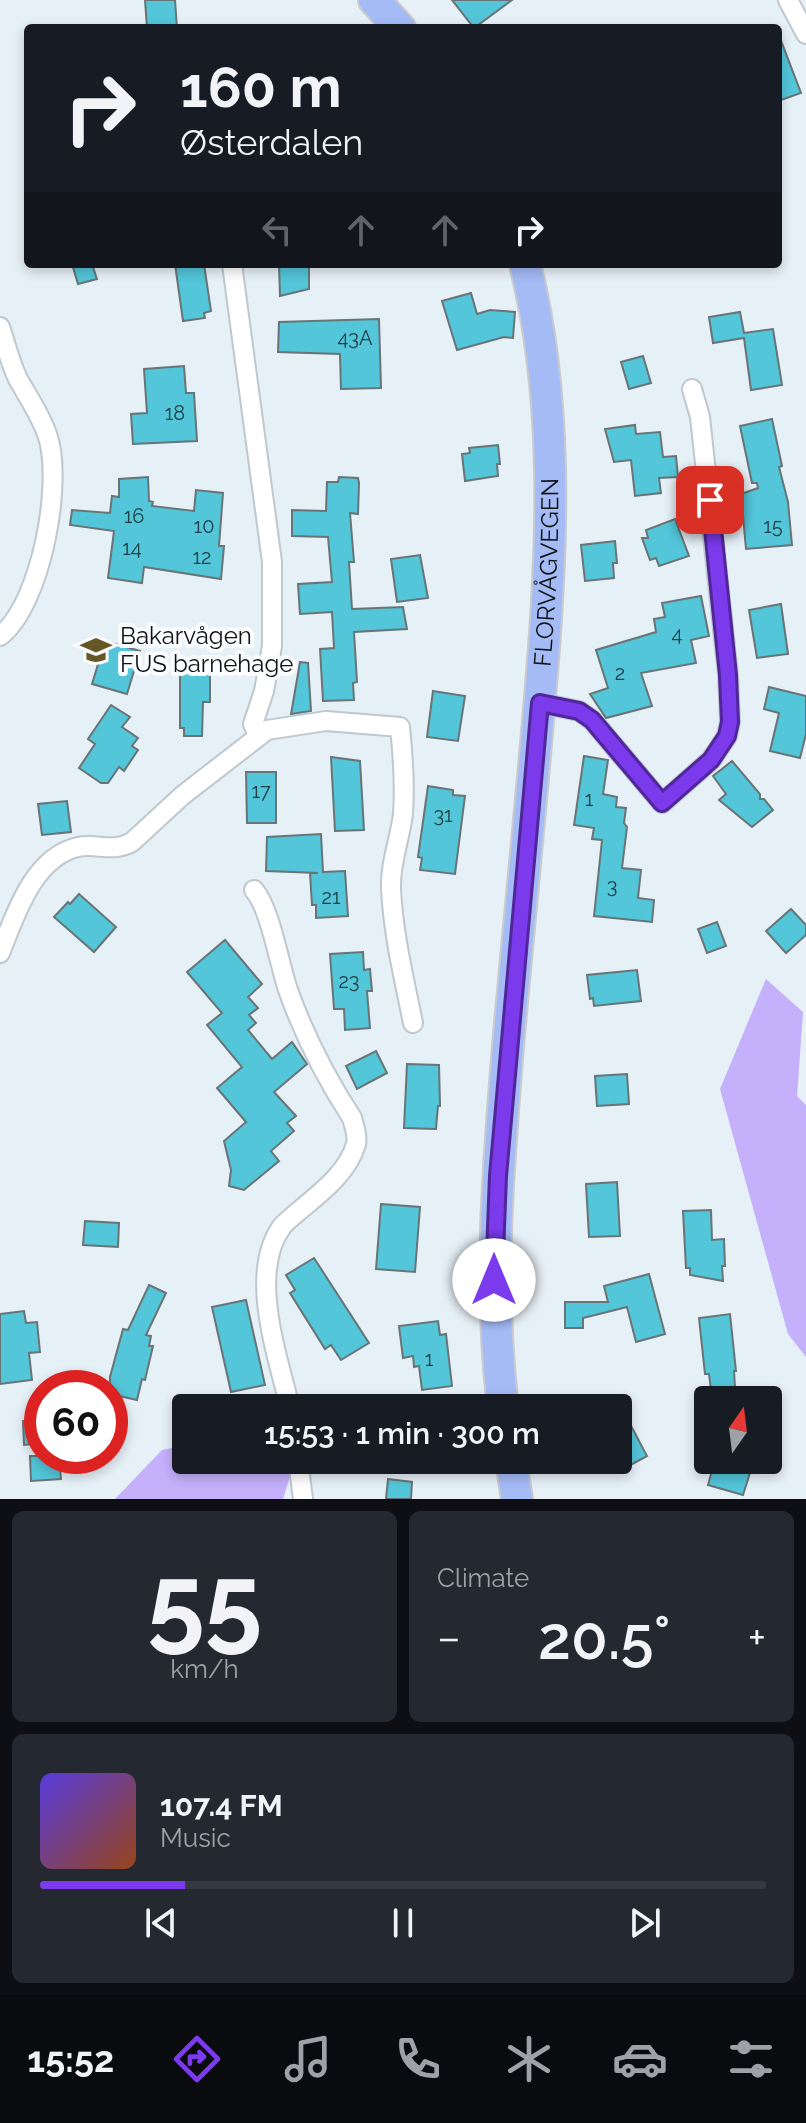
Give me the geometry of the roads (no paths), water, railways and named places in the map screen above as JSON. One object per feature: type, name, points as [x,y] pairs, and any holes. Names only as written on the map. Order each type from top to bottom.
[{"type":"main road","points":[[374,0],[396,24]]},
{"type":"main road","name":"FLORVÅGVEGEN","points":[[502,1394],[494,1311],[495,1216],[548,591],[550,451],[540,342],[526,268]]},
{"type":"main road","points":[[513,1474],[517,1499]]},
{"type":"street","points":[[788,0],[806,34]]},
{"type":"street","points":[[233,268],[272,562],[272,646],[264,691],[253,724],[258,735]]},
{"type":"street","points":[[0,327],[15,371],[49,436],[52,481],[47,534],[34,582],[14,625],[0,636]]},
{"type":"street","points":[[540,703],[579,711],[592,720],[662,803],[711,760],[727,736],[730,722],[728,675],[700,417],[692,389]]},
{"type":"street","points":[[0,953],[26,894],[49,862],[61,853],[80,846],[111,849],[122,848],[132,842],[183,795],[258,735],[284,726],[326,721],[400,727],[404,763],[403,815],[391,888],[398,955],[413,1023]]},
{"type":"street","points":[[254,890],[261,898],[278,960],[304,1033],[352,1118],[357,1133],[356,1143],[340,1174],[283,1225],[268,1261],[265,1277],[268,1305],[287,1394]]},
{"type":"street","points":[[300,1474],[303,1499]]},
{"type":"place","name":"Bakarvågen FUS barnehage","points":[[96,650]]}]
